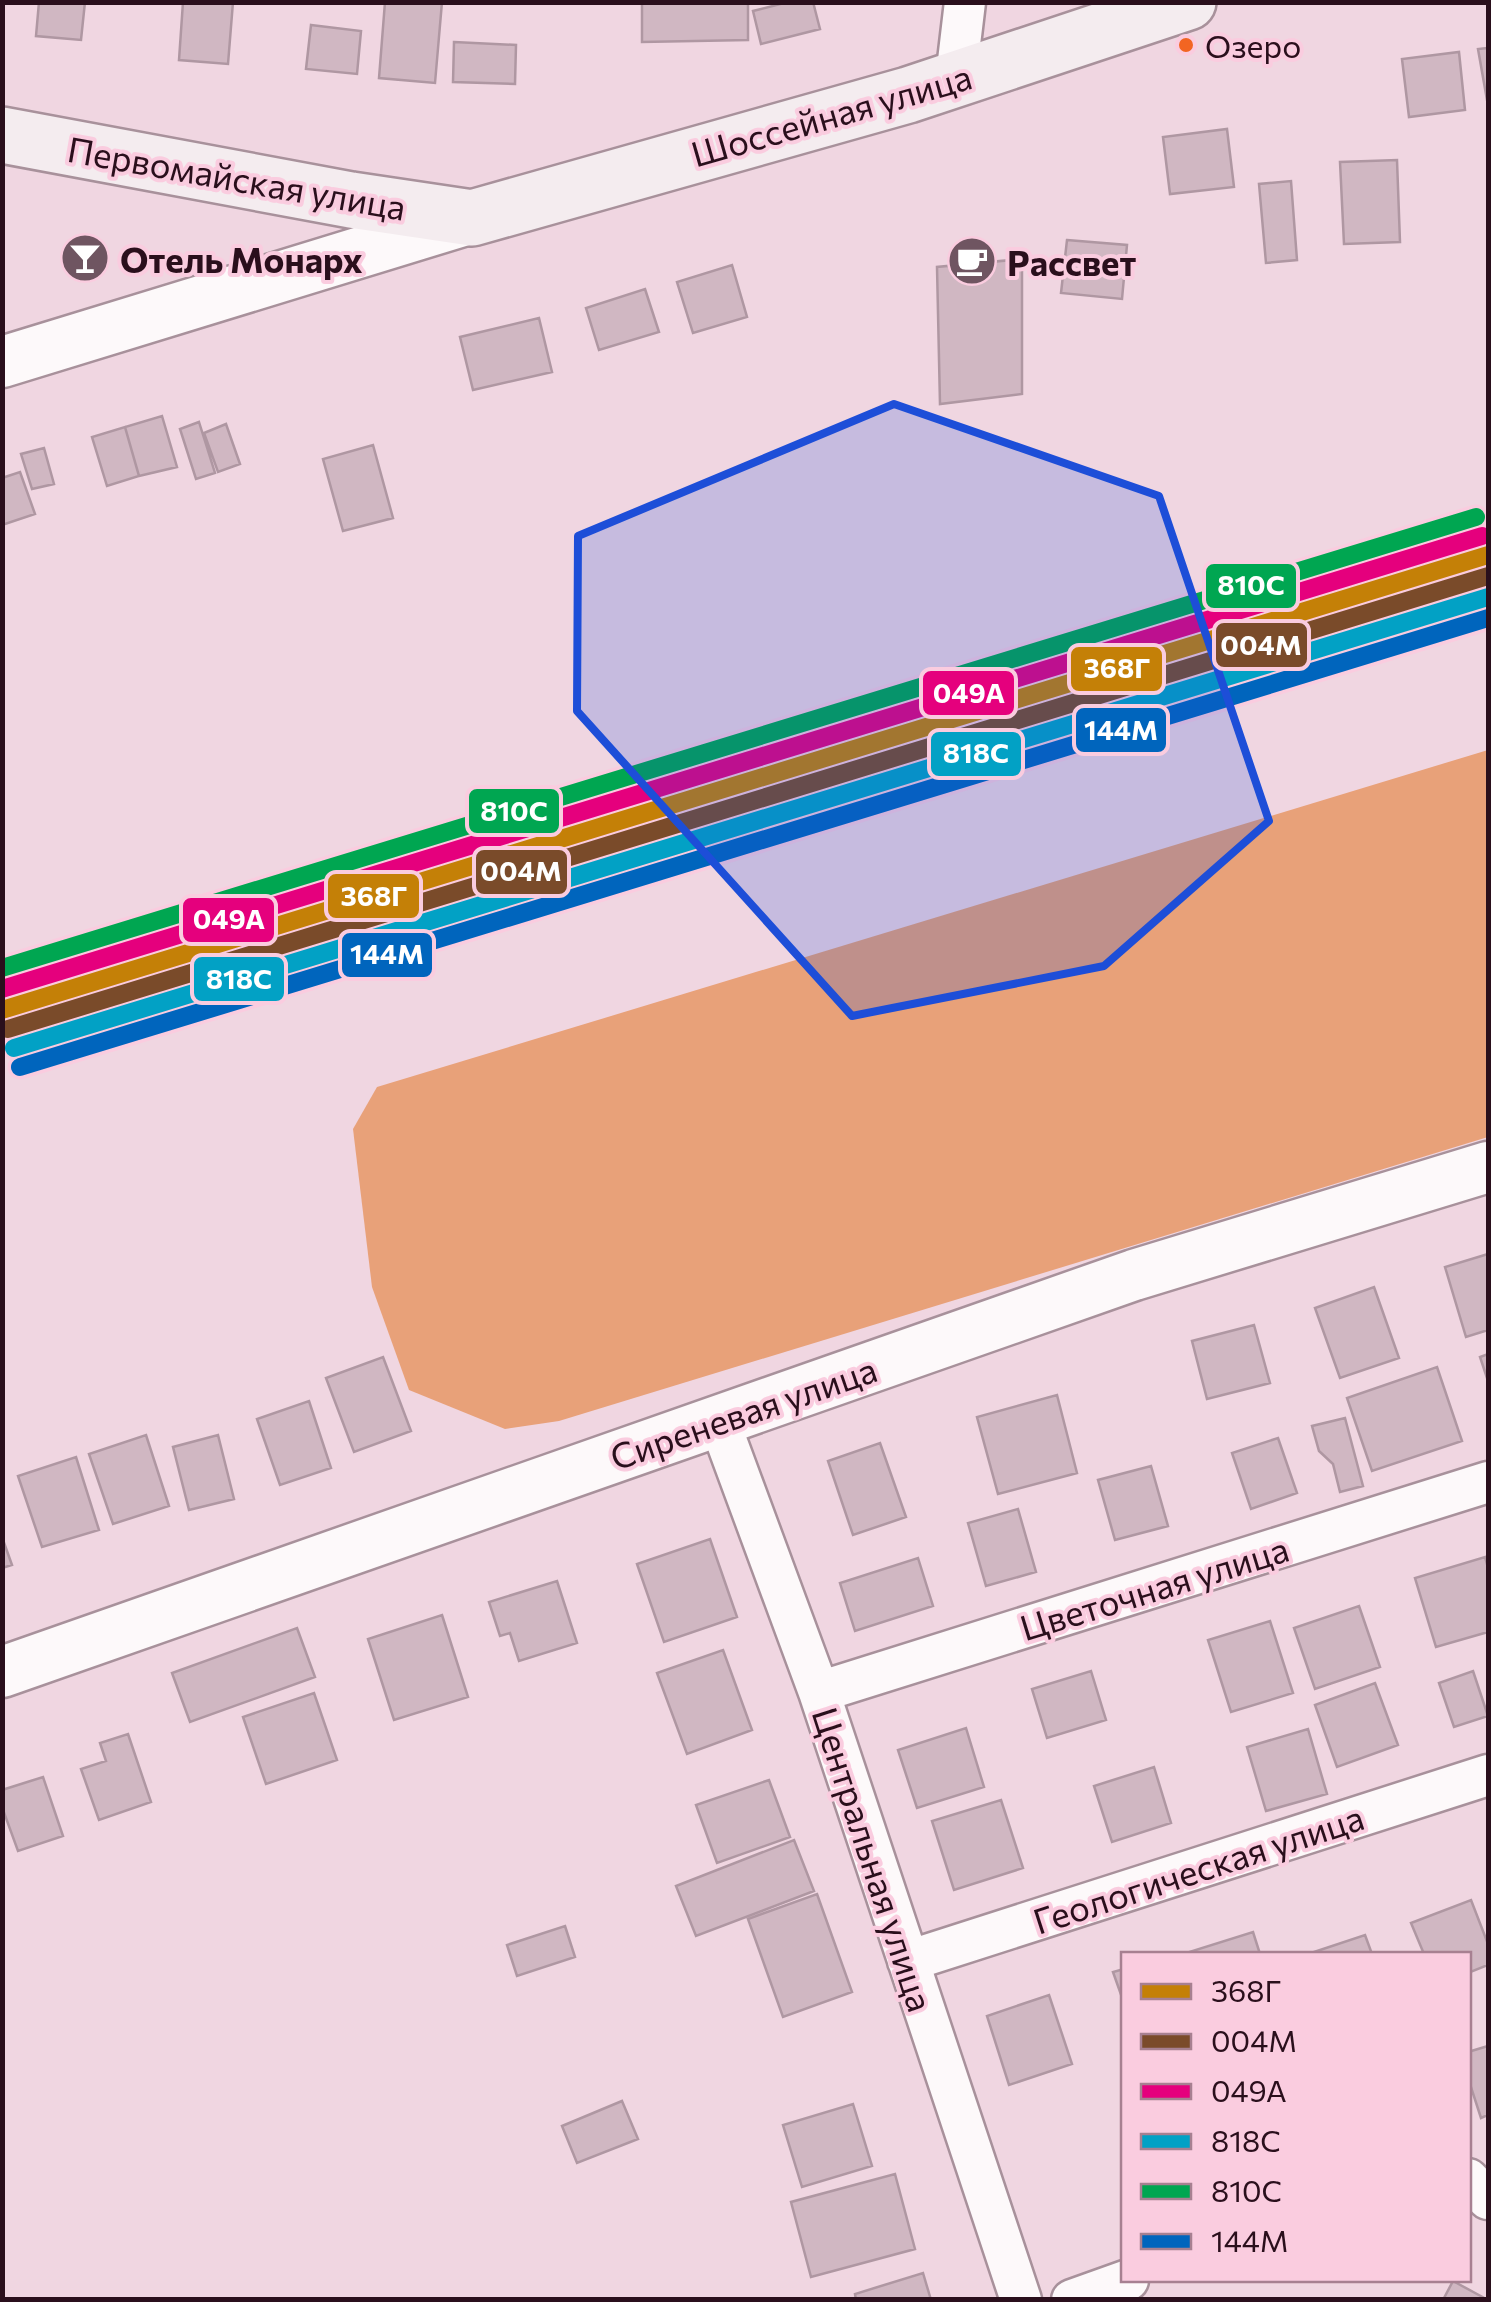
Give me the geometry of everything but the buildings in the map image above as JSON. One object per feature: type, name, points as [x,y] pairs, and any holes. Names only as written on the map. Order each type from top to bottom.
[{"type":"main road","name":"Шоссейная улица","points":[[472,218],[889,100],[1188,2]]},
{"type":"main road","name":"Первомайская улица","points":[[2,135],[351,200],[472,218]]},
{"type":"street","points":[[956,78],[966,2]]},
{"type":"street","points":[[2,362],[472,218]]},
{"type":"street","name":"Сиреневая улица","points":[[2,1672],[1134,1275],[1488,1167]]},
{"type":"street","name":"Центральная улица","points":[[719,1421],[819,1692],[1022,2300]]},
{"type":"street","name":"Цветочная улица","points":[[819,1692],[1488,1482]]},
{"type":"street","name":"Геологическая улица","points":[[908,1961],[1488,1774]]},
{"type":"street","points":[[1072,2300],[1122,2282]]},
{"type":"highlighted area","points":[[894,404],[1159,496],[1269,821],[1104,966],[852,1016],[577,711],[578,536]]},
{"type":"shaded area","points":[[1488,750],[1488,1137],[559,1421],[505,1429],[409,1390],[372,1287],[353,1129],[377,1087]]},
{"type":"transit line","name":"810С","points":[[2,968],[1476,517]]},
{"type":"transit line","name":"049А","points":[[2,989],[1482,536]]},
{"type":"transit line","name":"368Г","points":[[2,1010],[1488,555]]},
{"type":"transit line","name":"004М","points":[[8,1029],[1488,576]]},
{"type":"transit line","name":"818С","points":[[14,1048],[1488,597]]},
{"type":"transit line","name":"144М","points":[[20,1067],[1488,618]]},
{"type":"place","name":"Озеро","points":[[1186,45]]},
{"type":"place","name":"Отель Монарх","points":[[85,258]]},
{"type":"place","name":"Рассвет","points":[[972,261]]}]
